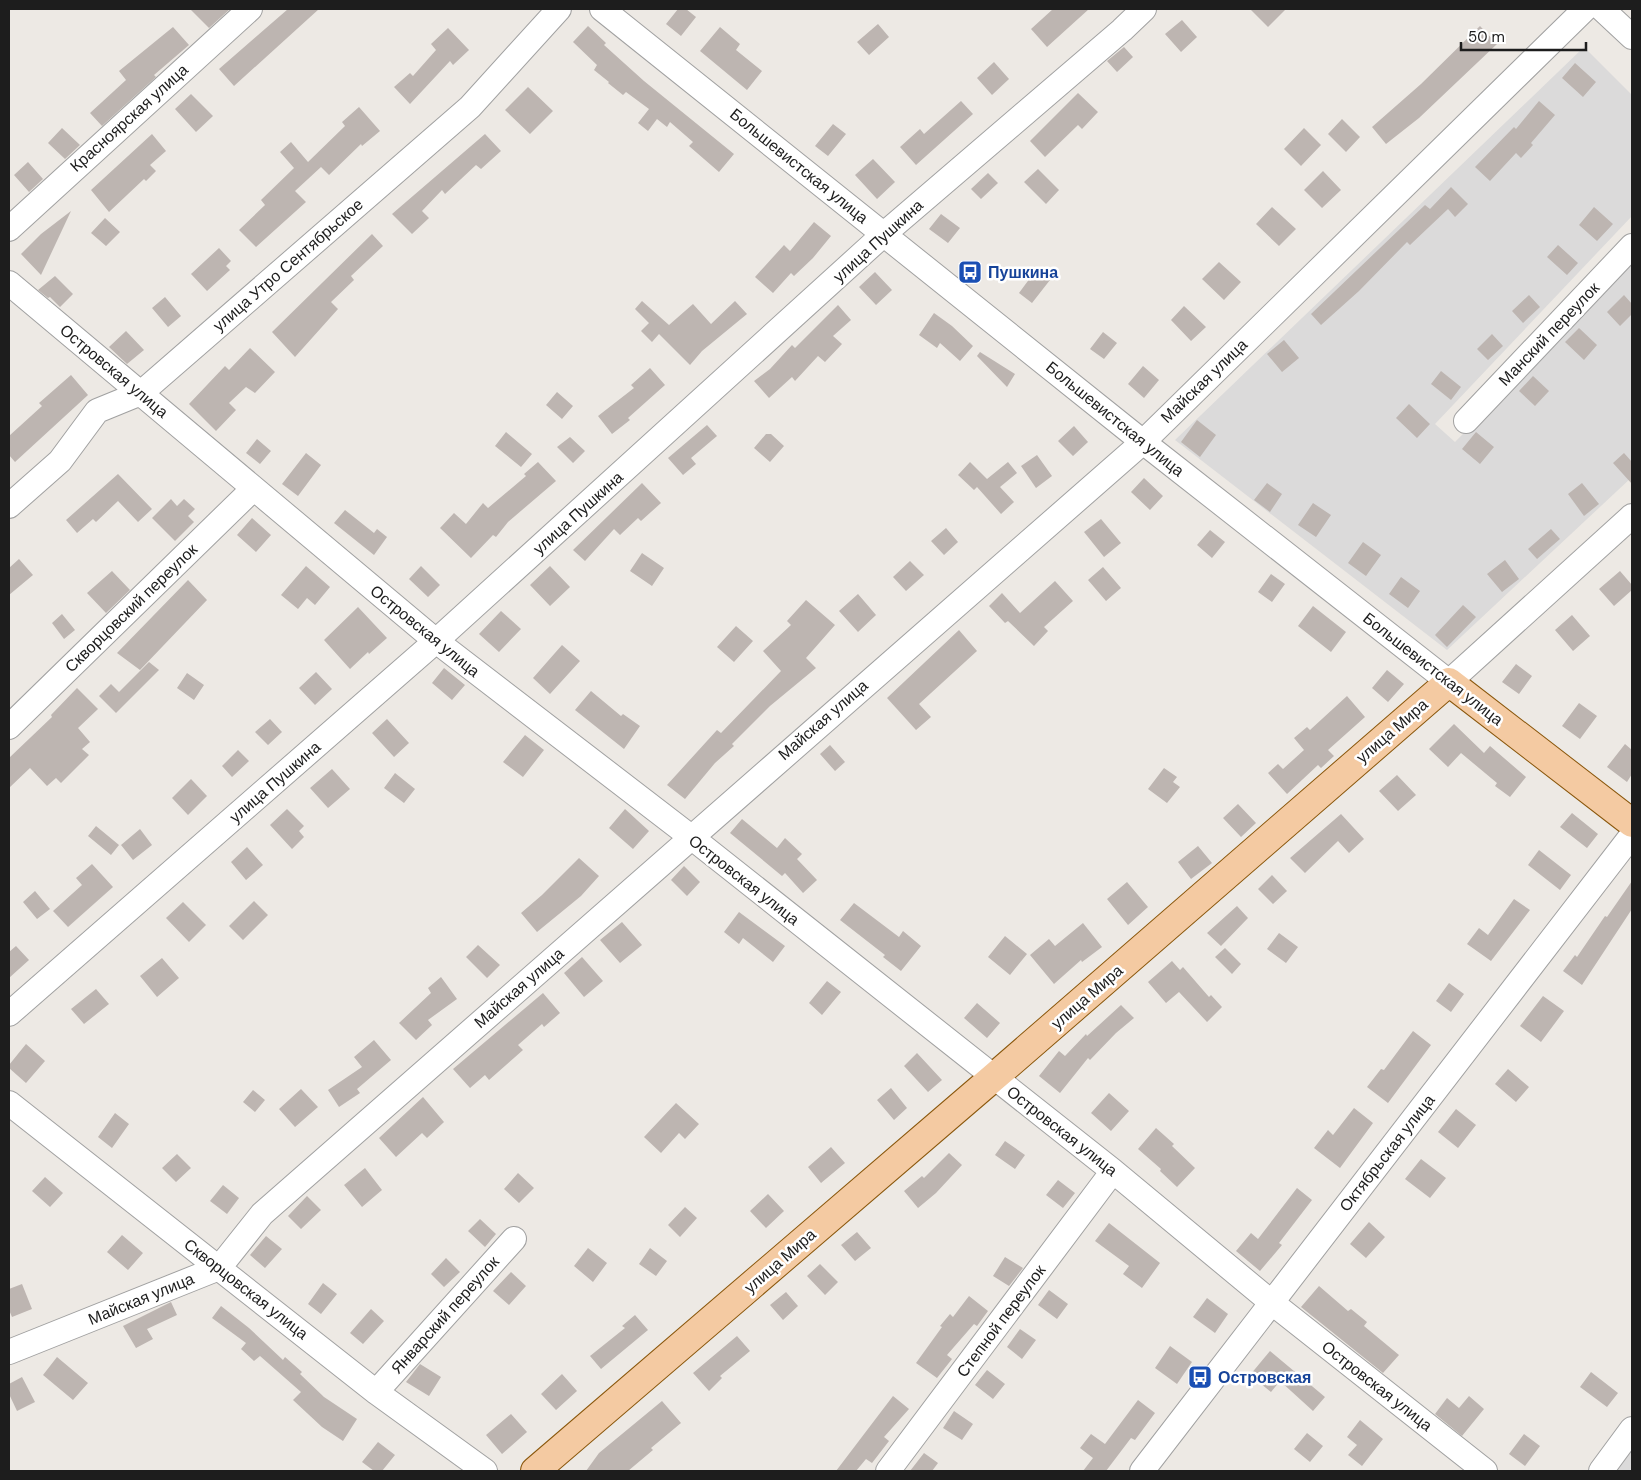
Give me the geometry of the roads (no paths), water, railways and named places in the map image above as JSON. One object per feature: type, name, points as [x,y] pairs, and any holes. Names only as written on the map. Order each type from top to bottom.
[{"type":"main road","name":"Большевистская улица","points":[[1449,682],[1632,823]]},
{"type":"main road","name":"улица Мира","points":[[535,1471],[994,1078],[1449,682]]},
{"type":"street","name":"Красноярская улица","points":[[9,229],[250,9]]},
{"type":"street","name":"улица Утро Сентябрьское","points":[[9,506],[60,461],[97,411],[141,393],[470,107],[559,9]]},
{"type":"street","name":"Большевистская улица","points":[[602,9],[1143,442],[1449,682]]},
{"type":"street","name":"улица Пушкина","points":[[9,1014],[436,641],[884,234],[1144,9]]},
{"type":"street","name":"Майская улица","points":[[9,1352],[219,1268],[262,1214],[1143,442],[1585,9]]},
{"type":"street","points":[[1602,9],[1632,38]]},
{"type":"street","name":"Манский переулок","points":[[1466,421],[1632,246]]},
{"type":"street","name":"Островская улица","points":[[9,283],[252,489],[436,641],[691,838],[1113,1171],[1271,1302],[1485,1471]]},
{"type":"street","name":"Скворцовский переулок","points":[[9,727],[252,489]]},
{"type":"street","name":"улица Мира","points":[[1449,682],[1632,516]]},
{"type":"street","name":"Октябрьская улица","points":[[1142,1471],[1632,835]]},
{"type":"street","name":"Скворцовская улица","points":[[9,1103],[376,1392],[485,1471]]},
{"type":"street","name":"Степной переулок","points":[[888,1471],[1113,1171]]},
{"type":"street","name":"Январский переулок","points":[[376,1392],[514,1239]]},
{"type":"street","points":[[1600,1471],[1632,1429]]},
{"type":"place","name":"Пушкина","points":[[970,272]]},
{"type":"place","name":"Островская","points":[[1200,1377]]}]
